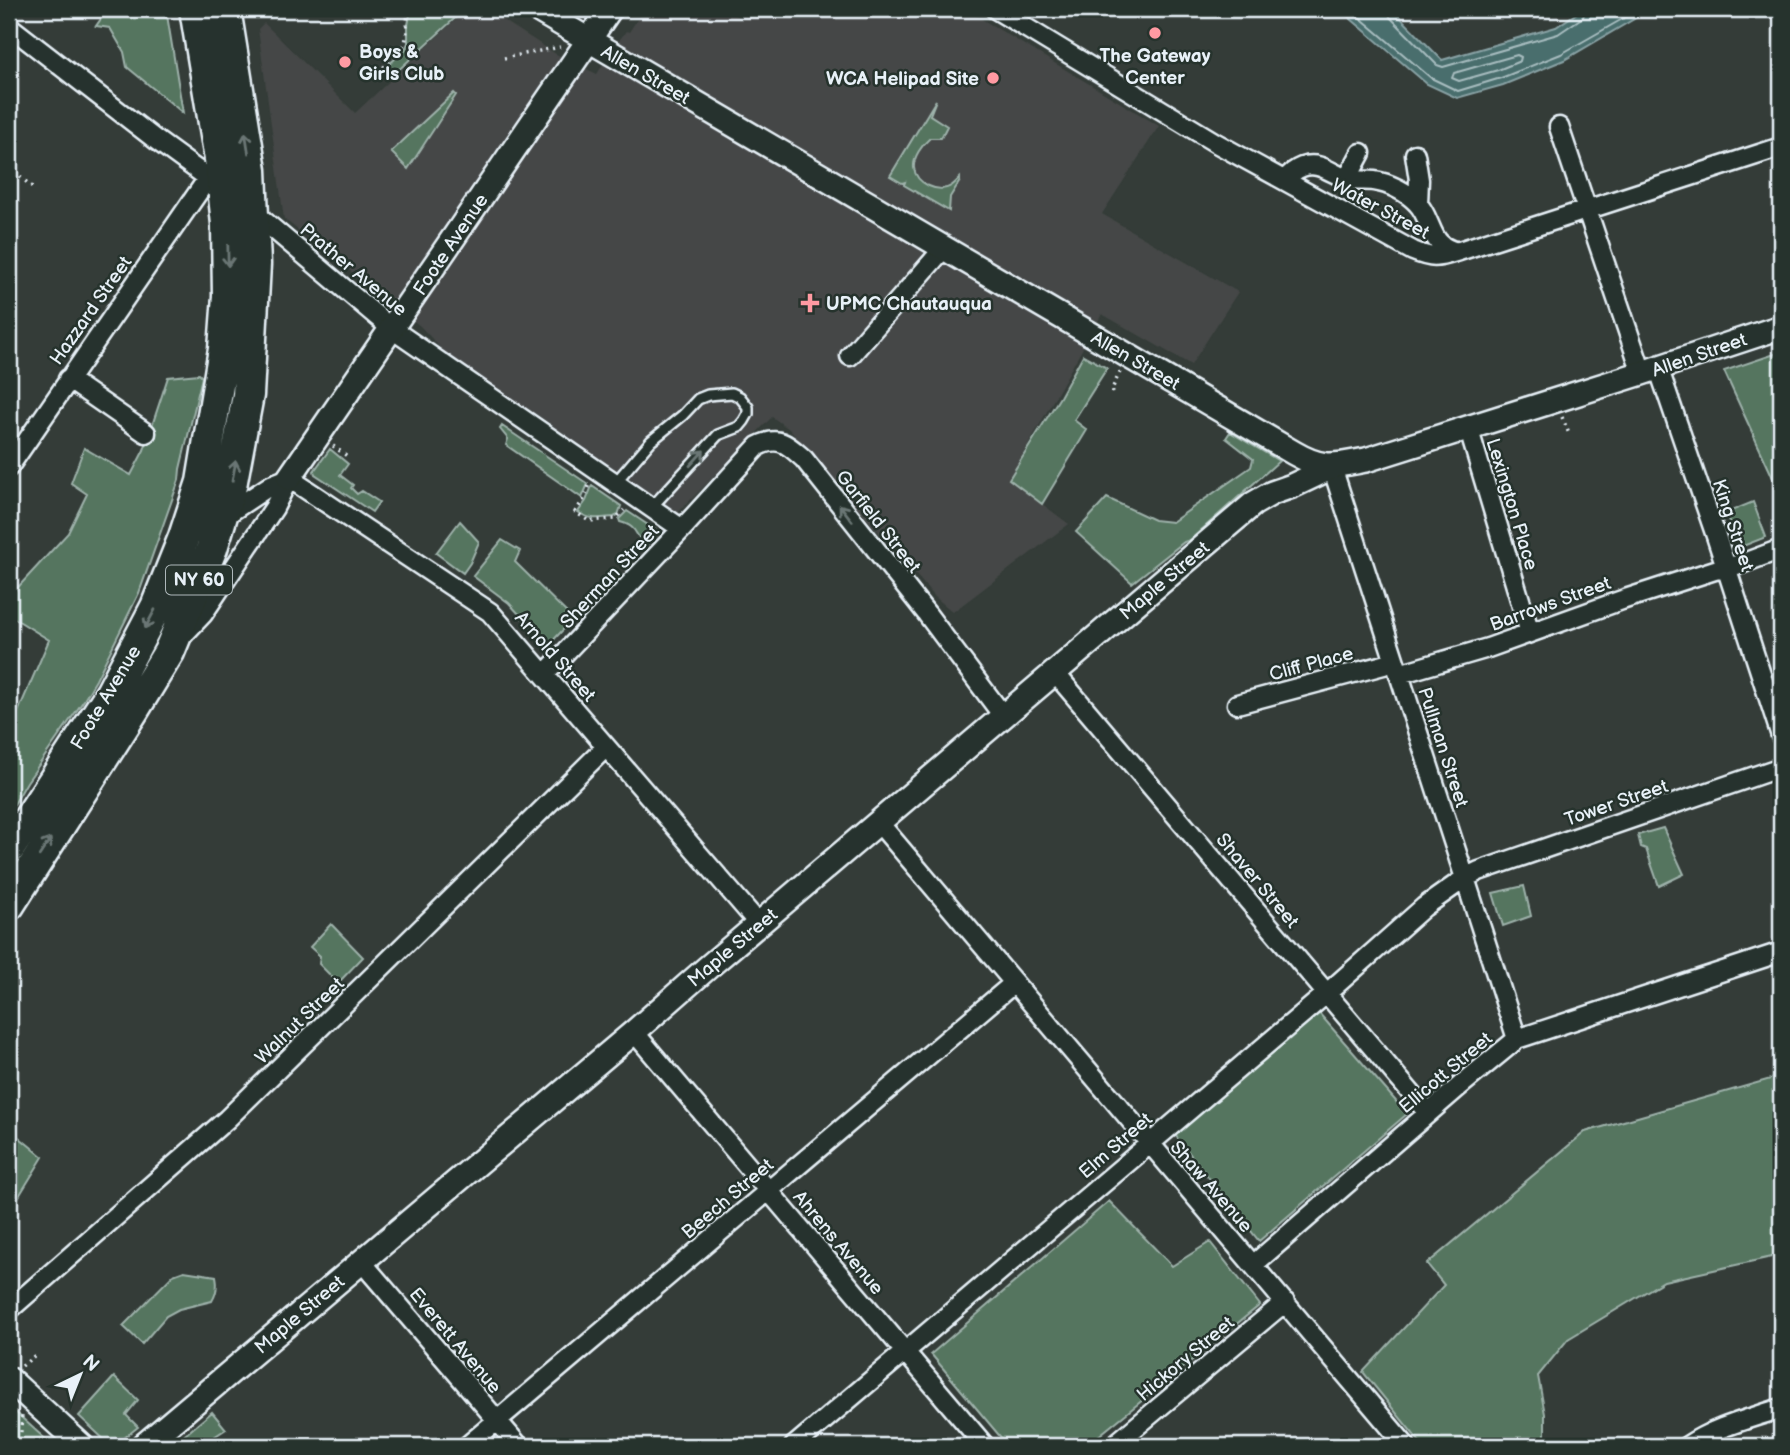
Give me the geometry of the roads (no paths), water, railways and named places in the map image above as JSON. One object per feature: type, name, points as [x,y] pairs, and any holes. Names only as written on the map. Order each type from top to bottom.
[{"type":"highway","name":"Foote Avenue","points":[[9,849],[111,694],[156,607],[184,537],[202,482],[224,349],[228,284],[227,224],[215,183],[220,159],[195,9]]},
{"type":"highway","name":"Foote Avenue","points":[[9,905],[169,652],[212,548],[231,485],[248,396],[255,264],[251,170],[225,9]]},
{"type":"street","name":"Allen Street","points":[[536,9],[1300,457],[1317,464],[1332,467],[1366,460],[1781,327]]},
{"type":"street","name":"Foote Avenue","points":[[169,652],[202,614],[274,508],[289,478],[610,9]]},
{"type":"street","name":"Water Street","points":[[995,9],[1216,143],[1402,244],[1436,258],[1781,147]]},
{"type":"street","name":"Prather Avenue","points":[[9,26],[252,211],[392,329],[682,530]]},
{"type":"street","name":"King Street","points":[[1559,127],[1587,211],[1727,567],[1781,736]]},
{"type":"street","points":[[1347,179],[1361,153]]},
{"type":"street","points":[[1415,154],[1419,204]]},
{"type":"street","points":[[1285,180],[1294,170],[1318,165],[1347,179],[1374,181],[1390,186],[1406,193],[1419,204],[1439,243],[1456,252]]},
{"type":"street","name":"Hazzard Street","points":[[9,467],[68,379],[215,183]]},
{"type":"street","points":[[850,356],[944,248]]},
{"type":"street","points":[[68,379],[146,433]]},
{"type":"street","name":"Lexington Place","points":[[1468,427],[1530,633]]},
{"type":"street","name":"Garfield Street","points":[[703,508],[758,446],[773,440],[785,443],[804,459],[927,614],[1004,717]]},
{"type":"street","name":"Pullman Street","points":[[1332,467],[1517,1039]]},
{"type":"street","name":"Maple Street","points":[[143,1446],[634,1032],[753,918],[879,823],[1253,505],[1272,493],[1332,467]]},
{"type":"street","name":"Foote Avenue","points":[[184,537],[221,519],[271,485],[289,478]]},
{"type":"street","name":"Arnold Street","points":[[289,478],[490,612],[753,918]]},
{"type":"street","name":"Sherman Street","points":[[545,674],[703,508]]},
{"type":"street","name":"Barrows Street","points":[[1397,668],[1488,648],[1622,600],[1781,549]]},
{"type":"street","name":"Cliff Place","points":[[1237,704],[1397,668]]},
{"type":"street","name":"Shaver Street","points":[[1055,673],[1428,1113]]},
{"type":"street","name":"Walnut Street","points":[[9,1310],[227,1119],[606,747]]},
{"type":"street","name":"Tower Street","points":[[1465,878],[1781,767]]},
{"type":"street","name":"Shaw Avenue","points":[[879,823],[1406,1446]]},
{"type":"street","name":"Elm Street","points":[[794,1446],[1326,994],[1424,907],[1465,878]]},
{"type":"street","name":"Ellicott Street","points":[[1253,1265],[1517,1039],[1781,952]]},
{"type":"street","name":"Beech Street","points":[[467,1446],[1014,983]]},
{"type":"street","name":"Ahrens Avenue","points":[[634,1032],[985,1446]]},
{"type":"street","name":"Everett Avenue","points":[[361,1261],[519,1446]]},
{"type":"street","name":"Hickory Street","points":[[1113,1446],[1284,1302]]},
{"type":"street","points":[[16,1373],[82,1446]]},
{"type":"street","points":[[1687,1446],[1713,1432],[1781,1408]]},
{"type":"lane","points":[[615,483],[651,441],[698,399],[708,395],[732,393],[740,397],[748,407],[744,421],[718,435],[651,508]]},
{"type":"water","points":[[1343,9],[1392,9],[1442,60],[1556,27],[1583,9],[1651,9],[1564,60],[1503,85],[1457,98],[1427,84],[1344,13]]},
{"type":"place","name":"The Gateway Center","points":[[1155,33]]},
{"type":"place","name":"Boys & Girls Club","points":[[345,62]]},
{"type":"place","name":"WCA Helipad Site","points":[[993,78]]},
{"type":"place","name":"UPMC Chautauqua","points":[[810,303]]}]
